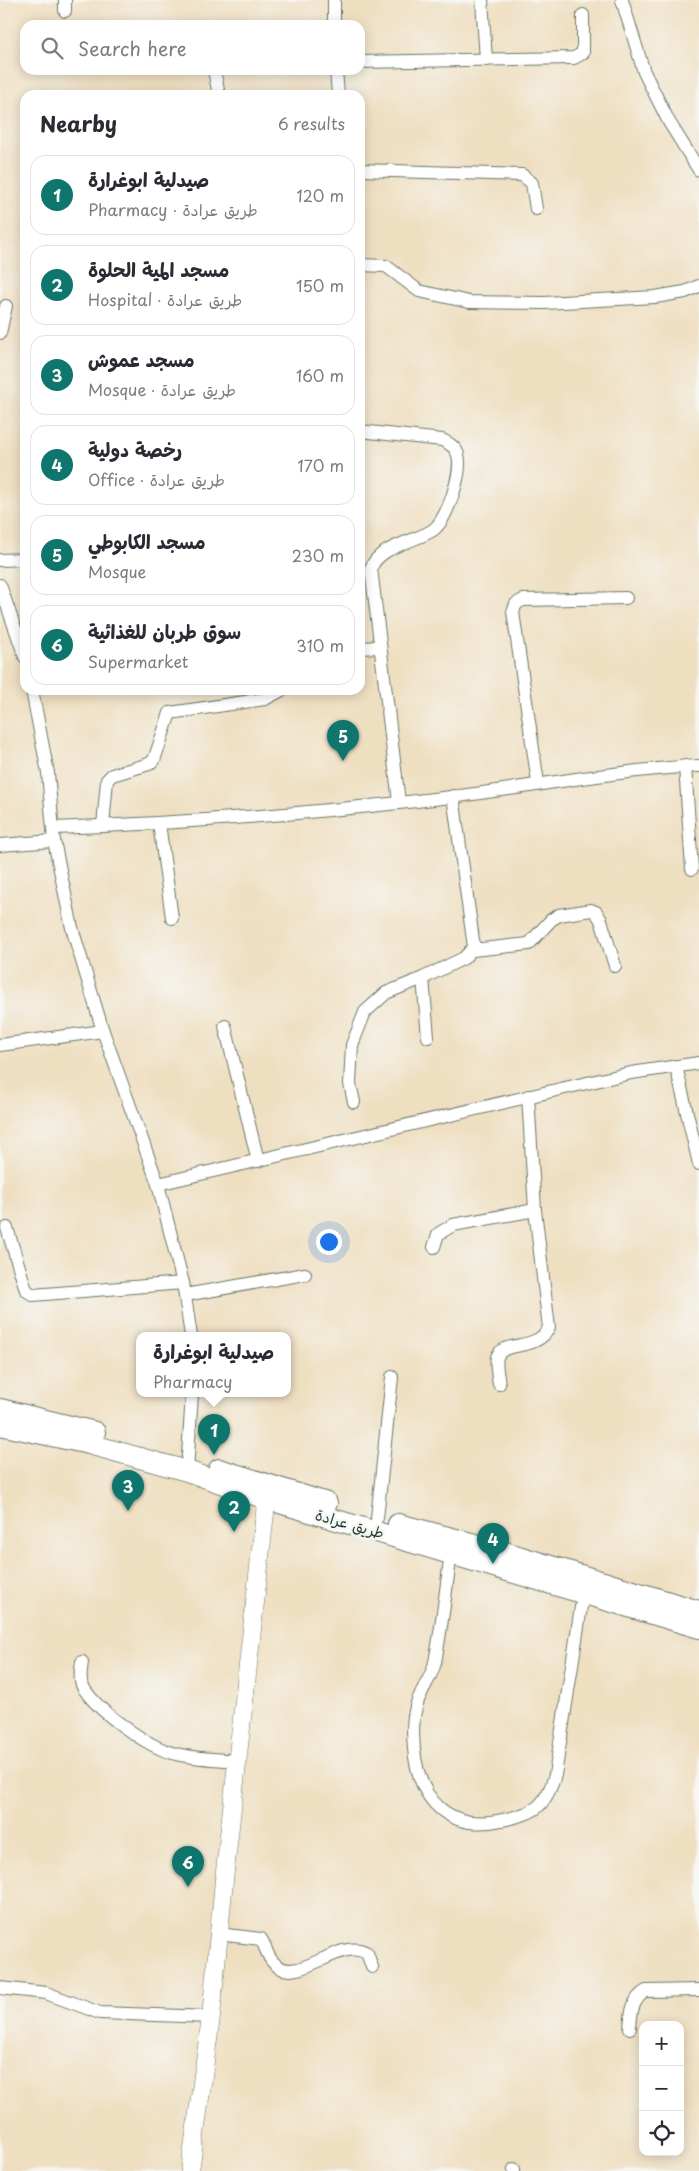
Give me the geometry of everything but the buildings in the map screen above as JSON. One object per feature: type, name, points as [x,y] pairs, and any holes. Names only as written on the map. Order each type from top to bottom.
[{"type":"main road","name":"طريق عرادة","points":[[0,1409],[55,1421],[451,1553],[699,1628]]},
{"type":"main road","name":"طريق عرادة","points":[[0,1425],[188,1466]]},
{"type":"main road","name":"طريق عرادة","points":[[267,1491],[502,1551],[699,1611]]},
{"type":"street","points":[[334,0],[334,20]]},
{"type":"street","points":[[482,0],[486,60]]},
{"type":"street","points":[[622,0],[644,72],[669,122],[699,170]]},
{"type":"street","points":[[365,62],[547,59],[581,55],[584,44],[583,15]]},
{"type":"street","points":[[215,75],[218,90]]},
{"type":"street","points":[[336,75],[338,90]]},
{"type":"street","points":[[365,170],[522,175],[532,183],[536,209]]},
{"type":"street","points":[[365,265],[386,266],[419,290],[468,302],[544,303],[655,297],[685,292],[699,286]]},
{"type":"street","points":[[0,333],[6,306]]},
{"type":"street","points":[[365,432],[442,440],[450,444],[458,455],[450,504],[442,521],[434,530],[393,549],[373,562],[370,575],[399,802]]},
{"type":"street","points":[[0,560],[20,559]]},
{"type":"street","points":[[0,585],[20,643]]},
{"type":"street","points":[[538,783],[513,612],[516,604],[523,600],[626,598]]},
{"type":"street","points":[[365,648],[379,647]]},
{"type":"street","points":[[33,695],[48,773],[54,834],[72,928],[103,1031],[158,1184],[184,1289],[190,1332]]},
{"type":"street","points":[[103,826],[107,780],[112,775],[149,764],[154,760],[170,713],[264,699],[272,695]]},
{"type":"street","points":[[685,766],[692,869]]},
{"type":"street","points":[[0,845],[103,826],[159,823],[399,802],[538,783],[699,766]]},
{"type":"street","points":[[453,796],[474,944],[473,950]]},
{"type":"street","points":[[159,823],[172,918]]},
{"type":"street","points":[[354,1102],[350,1084],[352,1045],[365,1012],[386,993],[464,958],[473,950],[529,944],[558,915],[591,910],[596,912],[601,920],[615,966]]},
{"type":"street","points":[[423,978],[428,1037]]},
{"type":"street","points":[[225,1026],[258,1161]]},
{"type":"street","points":[[0,1045],[103,1031]]},
{"type":"street","points":[[158,1184],[631,1073],[699,1064]]},
{"type":"street","points":[[676,1066],[692,1144],[699,1164]]},
{"type":"street","points":[[499,1384],[497,1358],[500,1352],[511,1346],[536,1342],[544,1336],[549,1328],[535,1210],[528,1096]]},
{"type":"street","points":[[434,1247],[438,1234],[452,1225],[535,1210]]},
{"type":"street","points":[[7,1228],[26,1290],[33,1295],[184,1289],[305,1274]]},
{"type":"street","points":[[377,1518],[392,1377]]},
{"type":"street","points":[[188,1466],[192,1397]]},
{"type":"street","points":[[190,2171],[211,2018],[218,1934],[267,1491]]},
{"type":"street","points":[[451,1553],[434,1665],[416,1705],[413,1731],[416,1764],[420,1781],[433,1802],[454,1819],[478,1822],[501,1820],[534,1811],[546,1800],[556,1766],[583,1594]]},
{"type":"street","points":[[82,1662],[80,1674],[82,1684],[107,1712],[138,1738],[177,1755],[237,1761]]},
{"type":"street","points":[[218,1934],[261,1939],[275,1964],[281,1968],[304,1968],[342,1951],[354,1949],[367,1953],[372,1967]]},
{"type":"street","points":[[0,1988],[46,1993],[100,2013],[211,2018]]},
{"type":"street","points":[[630,2028],[632,2009],[646,1991],[699,1990]]},
{"type":"place","name":"مسجد الكابوطي","points":[[343,761]]},
{"type":"place","name":"صيدلية ابوغرارة","points":[[214,1455]]},
{"type":"place","name":"مسجد عموش","points":[[128,1511]]},
{"type":"place","name":"مسجد المية الحلوة","points":[[234,1532]]},
{"type":"place","name":"رخصة دولية","points":[[493,1564]]},
{"type":"place","name":"سوق طربان للغذائية","points":[[188,1887]]}]
